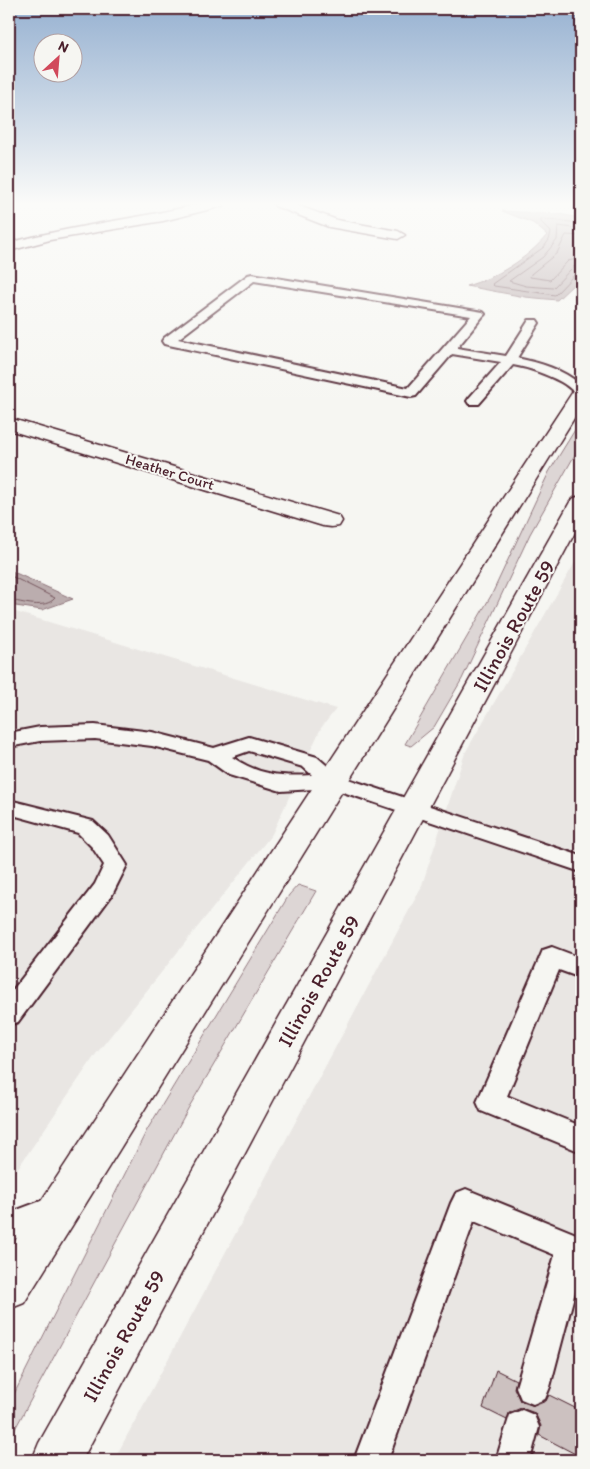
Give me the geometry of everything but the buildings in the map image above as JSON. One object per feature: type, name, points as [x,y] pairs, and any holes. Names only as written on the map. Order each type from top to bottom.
[{"type":"main road","points":[[9,1288],[581,392]]},
{"type":"main road","name":"Heather Court","points":[[9,424],[331,521]]},
{"type":"main road","name":"Illinois Route 59","points":[[56,1460],[581,502]]},
{"type":"lane","points":[[252,277],[478,314],[449,350],[411,393],[168,341],[252,277]]},
{"type":"lane","points":[[474,401],[510,361],[533,323]]},
{"type":"lane","points":[[449,350],[536,366],[562,375],[573,382],[581,392]]},
{"type":"lane","points":[[536,366],[557,366],[573,369]]},
{"type":"lane","points":[[9,740],[40,734],[95,732],[152,739],[215,755],[236,770],[281,784],[332,781]]},
{"type":"lane","points":[[215,755],[249,744],[310,762],[332,781],[581,864]]},
{"type":"lane","points":[[9,807],[85,827],[100,841],[116,865],[104,889],[9,1014]]},
{"type":"lane","points":[[581,968],[552,957],[491,1102],[581,1139]]},
{"type":"lane","points":[[371,1460],[466,1203],[576,1248],[533,1387]]},
{"type":"lane","points":[[9,1227],[61,1208]]},
{"type":"lane","points":[[513,1460],[522,1427]]},
{"type":"shaded area","points":[[581,420],[581,444],[530,534],[462,679],[434,727],[411,746],[405,744],[492,594],[549,472]]},
{"type":"shaded area","points":[[581,552],[581,1460],[114,1460],[421,888],[465,753]]},
{"type":"shaded area","points":[[9,610],[336,709],[321,728],[272,834],[96,1054],[9,1181]]},
{"type":"shaded area","points":[[298,885],[316,891],[189,1107],[9,1440],[9,1404],[147,1130],[289,895]]},
{"type":"water","points":[[581,272],[575,283],[557,300],[525,297],[466,286],[500,273]]},
{"type":"water","points":[[9,570],[73,599],[42,610],[9,605]]}]
